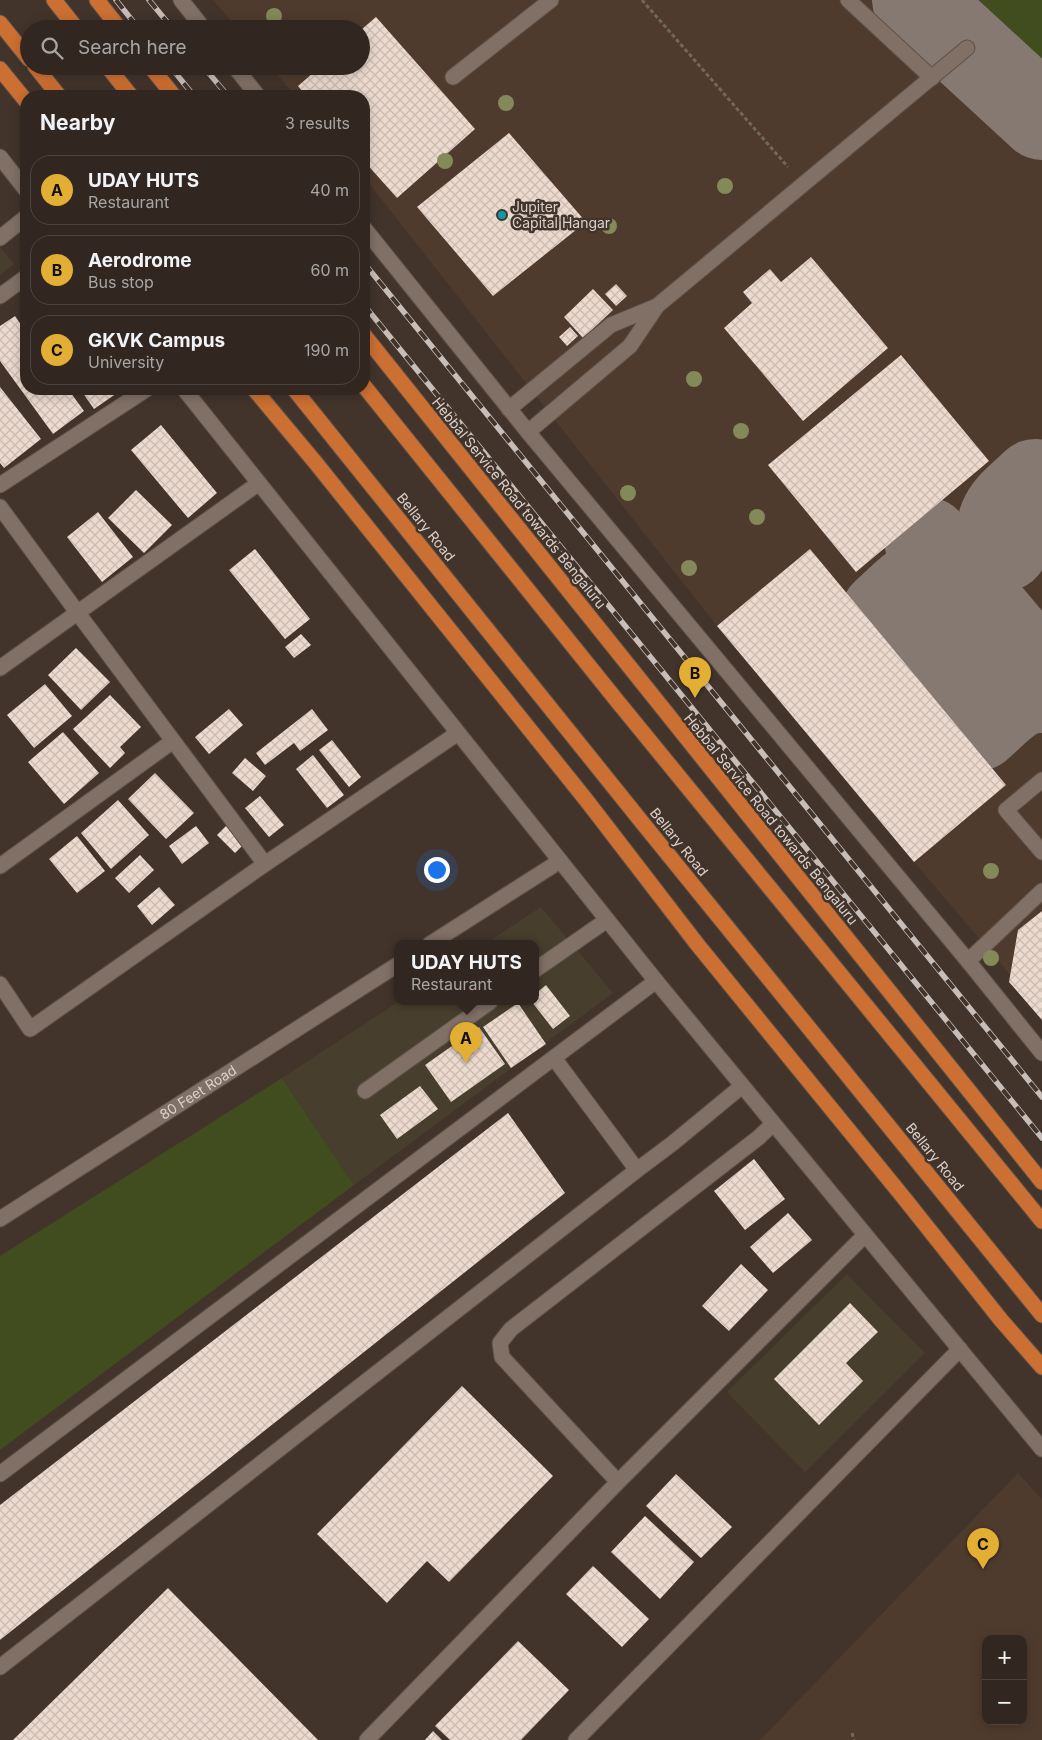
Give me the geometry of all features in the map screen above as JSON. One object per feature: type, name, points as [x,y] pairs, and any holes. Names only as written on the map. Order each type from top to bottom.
[{"type":"highway","points":[[54,0],[70,20]]},
{"type":"highway","points":[[97,0],[113,20]]},
{"type":"highway","points":[[0,23],[20,48]]},
{"type":"highway","points":[[0,69],[20,94]]},
{"type":"highway","points":[[42,75],[54,90]]},
{"type":"highway","points":[[114,75],[126,90]]},
{"type":"highway","points":[[157,75],[169,90]]},
{"type":"highway","name":"Hebbal Service Road towards Bengaluru","points":[[370,342],[1042,1182]]},
{"type":"highway","points":[[370,393],[624,710],[1042,1221]]},
{"type":"highway","points":[[259,395],[587,801],[697,944],[898,1190],[1001,1320],[1042,1367]]},
{"type":"highway","name":"Bellary Road","points":[[299,395],[635,814],[1042,1314]]},
{"type":"street","points":[[181,0],[197,20]]},
{"type":"street","points":[[454,76],[551,0]]},
{"type":"street","points":[[848,0],[932,78]]},
{"type":"street","points":[[528,432],[630,346],[657,306],[967,48]]},
{"type":"street","points":[[241,75],[253,90]]},
{"type":"street","points":[[0,157],[20,182]]},
{"type":"street","points":[[0,238],[20,222]]},
{"type":"street","points":[[370,235],[509,409],[968,961],[1042,1053]]},
{"type":"street","points":[[0,296],[20,281]]},
{"type":"street","points":[[509,409],[611,324],[657,306]]},
{"type":"street","points":[[0,485],[138,395]]},
{"type":"street","points":[[189,395],[606,920],[1042,1449]]},
{"type":"street","points":[[0,668],[260,483]]},
{"type":"street","points":[[0,507],[265,864]]},
{"type":"street","points":[[0,984],[5,1001],[30,1029],[265,864],[458,734]]},
{"type":"street","points":[[0,866],[173,741]]},
{"type":"street","points":[[1042,780],[1006,810],[1042,852]]},
{"type":"street","points":[[436,940],[560,861]]},
{"type":"street","points":[[968,961],[1042,891]]},
{"type":"street","points":[[539,967],[606,920]]},
{"type":"street","name":"80 Feet Road","points":[[0,1219],[394,967]]},
{"type":"street","points":[[0,1474],[656,981]]},
{"type":"street","points":[[365,1091],[486,1005]]},
{"type":"street","points":[[554,1058],[637,1170]]},
{"type":"street","points":[[0,1666],[674,1143],[742,1086]]},
{"type":"street","points":[[618,1482],[502,1356],[500,1343],[511,1329],[758,1138],[773,1124]]},
{"type":"street","points":[[367,1740],[618,1482],[865,1235]]},
{"type":"street","points":[[576,1740],[960,1350]]},
{"type":"path","points":[[642,0],[804,185]]},
{"type":"path","points":[[852,1733],[854,1740]]},
{"type":"shaded area","points":[[213,0],[1042,0],[1042,1012],[717,626],[370,185],[370,90],[290,90],[278,75],[370,75],[370,20],[230,20]]},
{"type":"shaded area","points":[[0,247],[14,264],[0,275]]},
{"type":"shaded area","points":[[541,907],[613,993],[354,1185],[282,1078],[394,1005],[539,1005],[539,940],[491,940]]},
{"type":"shaded area","points":[[847,1274],[925,1353],[805,1472],[727,1392]]},
{"type":"shaded area","points":[[1018,1473],[1042,1499],[1042,1740],[760,1740]]},
{"type":"green space","points":[[945,0],[1042,0],[1042,92]]},
{"type":"green space","points":[[282,1078],[354,1185],[0,1450],[0,1256]]},
{"type":"building","points":[[376,17],[475,129],[397,198],[370,168],[370,90],[301,90],[298,86],[311,75],[370,75],[370,22]]},
{"type":"building","name":"Jupiter Capital Hangar","points":[[509,133],[586,222],[493,296],[417,207]]},
{"type":"building","points":[[811,257],[888,348],[803,421],[724,328],[752,303],[743,292],[770,269],[781,282]]},
{"type":"building","points":[[616,284],[627,296],[616,306],[605,294]]},
{"type":"building","points":[[593,289],[613,310],[583,338],[564,317]]},
{"type":"building","points":[[15,316],[20,323],[20,389],[0,361],[0,326]]},
{"type":"building","points":[[570,327],[578,336],[567,346],[559,337]]},
{"type":"building","points":[[901,355],[989,461],[856,572],[768,465]]},
{"type":"building","points":[[0,387],[41,439],[4,468],[0,463]]},
{"type":"building","points":[[25,395],[72,395],[84,411],[53,434]]},
{"type":"building","points":[[84,395],[114,395],[94,409]]},
{"type":"building","points":[[161,425],[217,493],[188,518],[131,450]]},
{"type":"building","points":[[136,490],[172,525],[144,553],[108,518]]},
{"type":"building","points":[[98,512],[133,557],[102,582],[67,537]]},
{"type":"building","points":[[255,549],[310,619],[285,639],[229,570]]},
{"type":"building","points":[[810,549],[1006,785],[914,862],[717,626]]},
{"type":"building","points":[[301,634],[311,645],[294,658],[285,647]]},
{"type":"building","points":[[76,648],[110,682],[81,710],[48,675]]},
{"type":"building","points":[[45,684],[72,716],[34,748],[7,715]]},
{"type":"building","points":[[110,695],[141,727],[120,747],[125,753],[110,768],[73,729]]},
{"type":"building","points":[[229,709],[243,725],[209,754],[195,737]]},
{"type":"building","points":[[312,709],[328,730],[300,751],[294,743],[265,765],[256,753]]},
{"type":"building","points":[[63,732],[99,773],[64,804],[28,762]]},
{"type":"building","points":[[332,740],[361,777],[349,787],[319,750]]},
{"type":"building","points":[[313,755],[344,795],[327,808],[296,769]]},
{"type":"building","points":[[245,758],[266,776],[253,791],[232,773]]},
{"type":"building","points":[[155,773],[194,813],[166,839],[128,799]]},
{"type":"building","points":[[260,796],[284,825],[269,837],[245,808]]},
{"type":"building","points":[[118,800],[149,835],[111,869],[81,833]]},
{"type":"building","points":[[227,825],[245,843],[235,853],[217,835]]},
{"type":"building","points":[[196,826],[209,843],[182,864],[169,846]]},
{"type":"building","points":[[77,836],[105,871],[77,893],[49,859]]},
{"type":"building","points":[[140,855],[154,870],[129,893],[115,878]]},
{"type":"building","points":[[159,887],[175,905],[152,925],[137,906]]},
{"type":"building","points":[[1042,911],[1042,1020],[1009,982],[1018,930]]},
{"type":"building","points":[[546,985],[570,1016],[553,1029],[534,1005],[539,1005],[539,991]]},
{"type":"building","points":[[515,1005],[519,1005],[546,1044],[511,1068],[483,1027]]},
{"type":"building","points":[[479,1027],[505,1064],[451,1102],[425,1065]]},
{"type":"building","points":[[420,1086],[438,1109],[397,1139],[380,1115]]},
{"type":"building","points":[[508,1113],[565,1193],[0,1640],[0,1505]]},
{"type":"building","points":[[754,1159],[785,1199],[745,1230],[714,1191]]},
{"type":"building","points":[[788,1213],[812,1240],[773,1273],[750,1247]]},
{"type":"building","points":[[741,1264],[768,1290],[729,1331],[702,1306]]},
{"type":"building","points":[[850,1303],[878,1332],[846,1363],[863,1381],[819,1425],[774,1379]]},
{"type":"building","points":[[462,1386],[553,1476],[449,1582],[427,1561],[387,1603],[317,1534]]},
{"type":"building","points":[[676,1474],[732,1527],[701,1558],[646,1506]]},
{"type":"building","points":[[645,1516],[694,1562],[660,1599],[611,1552]]},
{"type":"building","points":[[593,1566],[649,1619],[622,1647],[566,1594]]},
{"type":"building","points":[[168,1588],[318,1740],[13,1740]]},
{"type":"building","points":[[518,1641],[569,1690],[521,1740],[450,1740],[435,1726]]},
{"type":"building","points":[[433,1731],[442,1740],[425,1740]]},
{"type":"taxiway","points":[[915,0],[1042,117]]},
{"type":"taxiway","points":[[1005,548],[1000,528],[1002,519],[1012,503],[1035,482]]},
{"type":"taxiway","points":[[927,540],[1042,678]]},
{"type":"taxiway","points":[[884,613],[920,582],[930,578],[940,576],[951,577],[962,583]]},
{"type":"taxiway","points":[[931,669],[974,633],[993,629],[1008,637]]},
{"type":"taxiway","points":[[978,728],[999,708],[1015,697],[1032,690],[1042,690]]},
{"type":"railway","points":[[116,0],[132,20]]},
{"type":"railway","points":[[149,0],[166,20]]},
{"type":"railway","points":[[177,75],[189,90]]},
{"type":"railway","points":[[210,75],[223,90]]},
{"type":"railway","points":[[370,270],[1042,1097]]},
{"type":"railway","points":[[370,312],[1042,1138]]},
{"type":"place","name":"Jupiter Capital Hangar","points":[[502,215]]},
{"type":"place","name":"Aerodrome","points":[[695,698]]},
{"type":"place","name":"UDAY HUTS","points":[[466,1063]]},
{"type":"place","name":"GKVK Campus","points":[[983,1569]]}]
